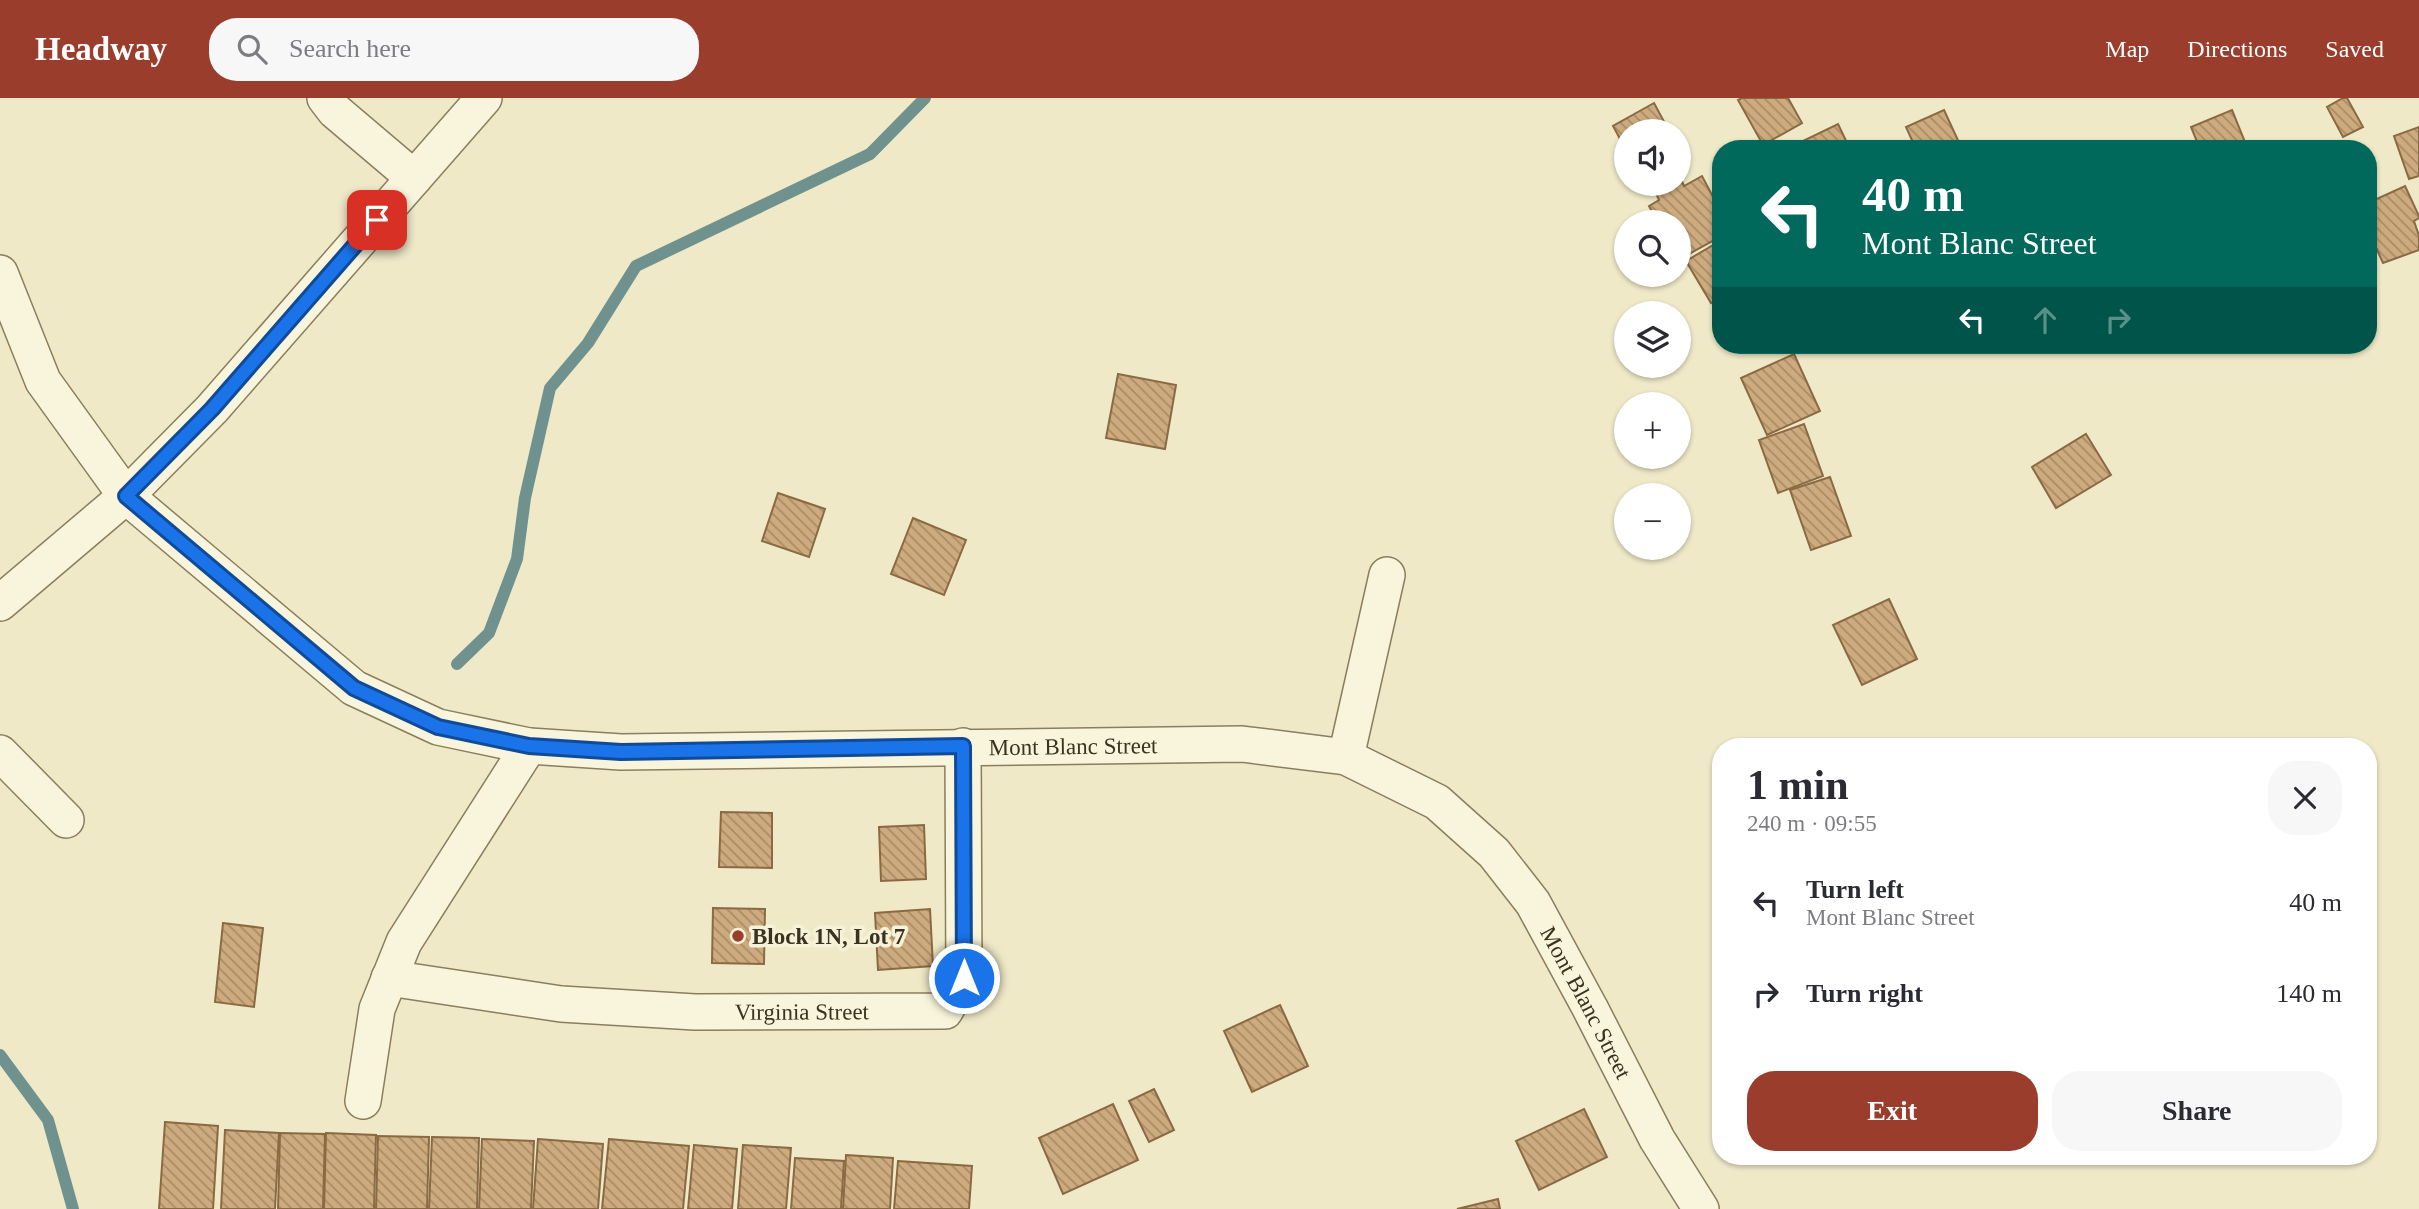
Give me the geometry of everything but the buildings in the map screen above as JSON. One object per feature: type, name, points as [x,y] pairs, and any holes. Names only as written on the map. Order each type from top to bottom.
[{"type":"street","points":[[325,98],[335,111],[414,178]]},
{"type":"street","points":[[0,603],[126,496],[212,409],[484,98]]},
{"type":"street","name":"Mont Blanc Street","points":[[0,274],[43,381],[126,496],[354,688],[438,727],[529,746],[621,752],[1242,744],[1346,757],[1437,802],[1494,853],[1533,903],[1657,1139],[1701,1209]]},
{"type":"street","points":[[1346,757],[1387,575]]},
{"type":"street","points":[[363,1101],[377,1009],[404,942],[529,746]]},
{"type":"street","name":"Virginia Street","points":[[389,978],[561,1003],[695,1012],[945,1011],[964,978],[963,746]]},
{"type":"street","points":[[0,753],[66,820]]},
{"type":"waterway","points":[[457,664],[489,633],[517,559],[525,498],[550,388],[588,343],[636,266],[870,154],[925,98]]},
{"type":"waterway","points":[[0,1055],[48,1120],[73,1209]]},
{"type":"place","name":"Block 1N, Lot 7","points":[[738,936]]},
{"type":"route","points":[[377,220],[212,409],[126,496],[354,688],[438,727],[529,746],[621,752],[963,746],[964,978]]}]
